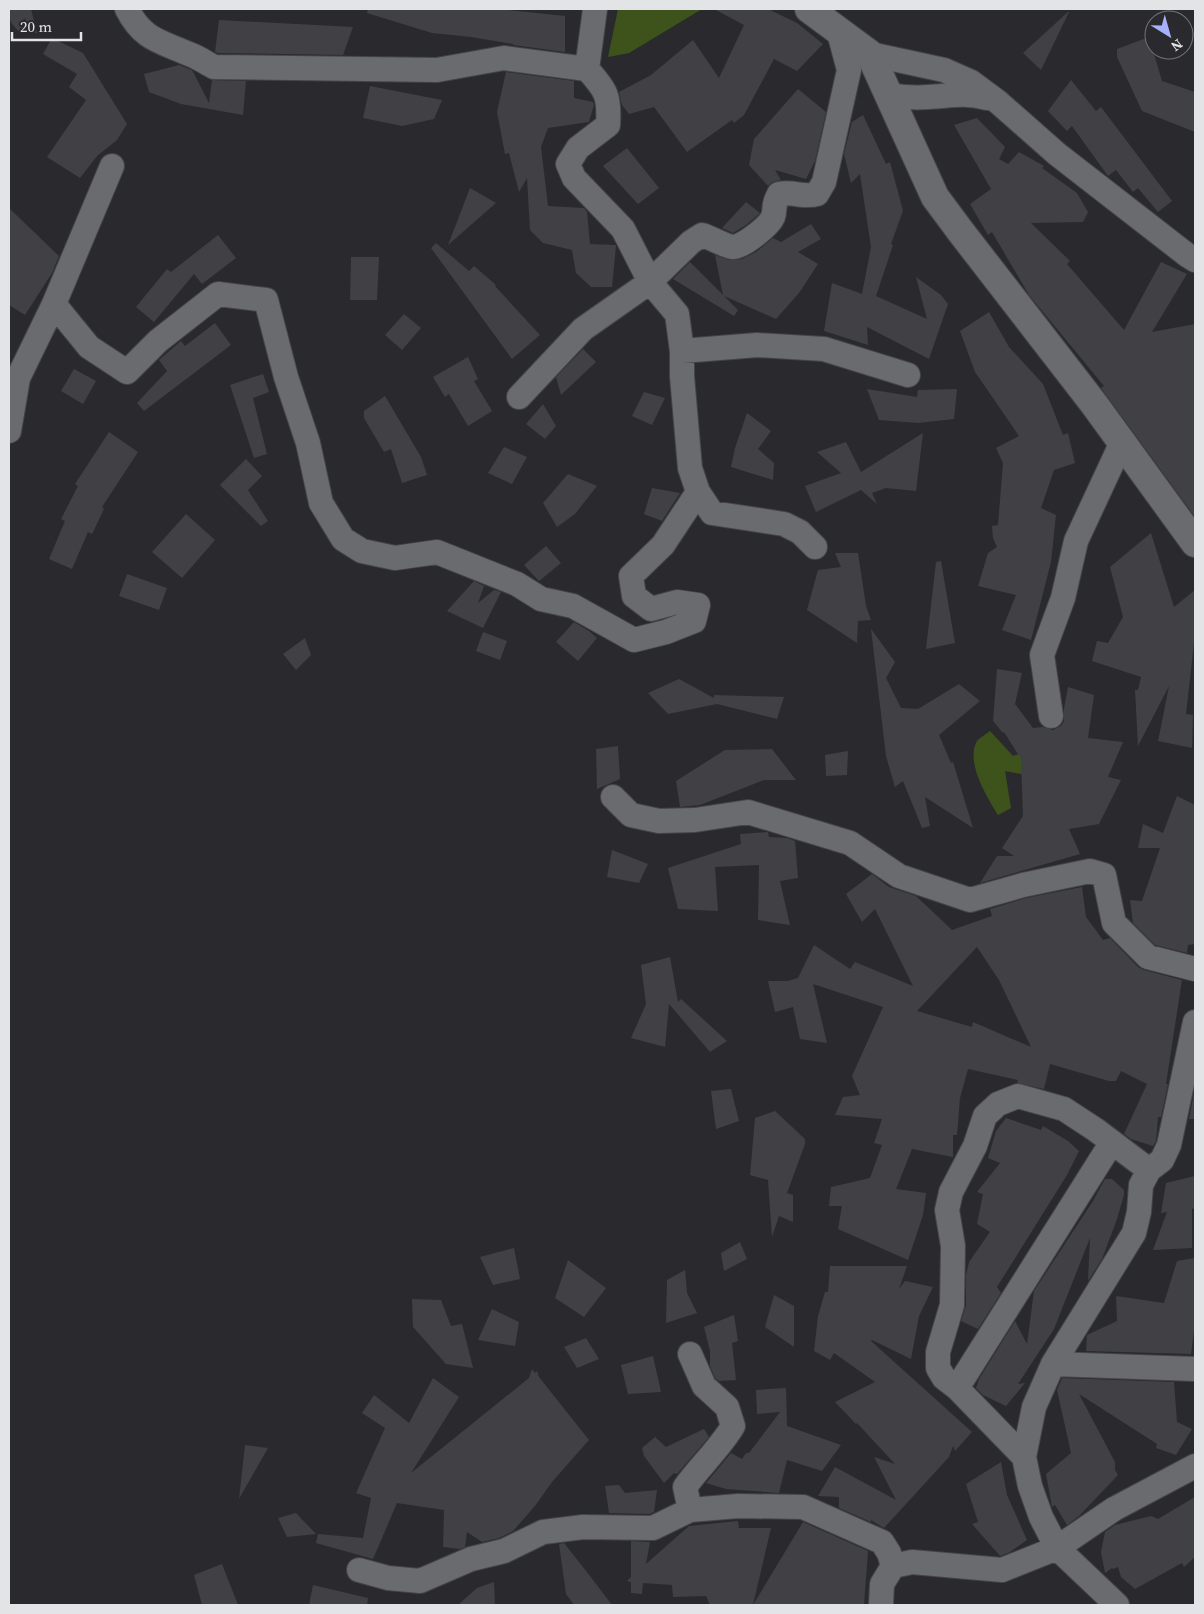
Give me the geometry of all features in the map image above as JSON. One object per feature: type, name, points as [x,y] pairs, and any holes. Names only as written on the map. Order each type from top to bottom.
[{"type":"street","points":[[127,9],[144,31],[153,39],[190,54],[214,67],[437,70],[504,58],[587,69],[603,87],[609,108],[608,125],[578,148],[568,164],[574,178],[623,229],[650,282],[677,314],[682,352],[682,376],[690,468],[698,492],[712,513],[784,524],[800,532],[815,547]]},
{"type":"street","points":[[587,69],[595,9]]},
{"type":"street","points":[[823,16],[870,54],[935,197],[1094,404],[1195,542]]},
{"type":"street","points":[[520,397],[583,329],[650,282],[692,242],[702,235],[732,247],[742,245],[756,235],[773,217],[774,202],[779,194],[790,192],[807,197],[817,194],[824,182],[849,70],[823,16]]},
{"type":"street","points":[[870,54],[944,70],[971,82],[998,102],[1057,154],[1195,260]]},
{"type":"street","points":[[889,94],[909,98],[955,94],[974,95],[998,102]]},
{"type":"street","points":[[907,137],[916,116],[926,106],[955,94]]},
{"type":"street","points":[[9,431],[18,378],[54,304],[112,166]]},
{"type":"street","points":[[54,304],[89,347],[127,372],[158,341],[218,294],[266,300],[286,377],[308,443],[321,503],[343,539],[362,551],[395,558],[437,552],[517,584],[542,600],[573,606],[634,640],[666,632],[694,621],[698,606],[676,602],[651,609],[634,596],[631,576],[663,545],[698,492]]},
{"type":"street","points":[[682,352],[758,345],[824,349],[908,376]]},
{"type":"street","points":[[1051,716],[1042,655],[1063,598],[1076,541],[1122,442]]},
{"type":"street","points":[[613,797],[631,815],[659,821],[695,820],[748,812],[850,843],[899,876],[970,900],[1023,885],[1090,871],[1104,875],[1114,924],[1148,957],[1195,969]]},
{"type":"street","points":[[1117,1605],[1057,1548],[1030,1486],[1024,1457],[1034,1407],[1053,1364],[1134,1233],[1139,1212],[1141,1185],[1149,1170],[1162,1160],[1169,1146],[1195,1022]]},
{"type":"street","points":[[1024,1457],[957,1388],[944,1378],[938,1368],[938,1352],[952,1305],[953,1246],[947,1210],[951,1192],[975,1146],[986,1116],[998,1104],[1018,1096],[1064,1109],[1149,1170]]},
{"type":"street","points":[[957,1388],[1112,1142]]},
{"type":"street","points":[[690,1354],[704,1386],[727,1407],[733,1426],[725,1440],[685,1487],[690,1510]]},
{"type":"street","points":[[1053,1364],[1195,1369]]},
{"type":"street","points":[[881,1605],[882,1584],[893,1566],[912,1562],[1002,1570],[1057,1548],[1114,1510],[1195,1466]]},
{"type":"street","points":[[359,1570],[388,1578],[420,1581],[471,1559],[504,1551],[542,1532],[583,1527],[653,1528],[690,1510],[738,1506],[803,1507],[882,1542],[889,1553],[893,1566]]},
{"type":"green space","points":[[618,9],[702,9],[629,53],[608,57]]},
{"type":"green space","points":[[990,731],[1013,756],[1033,749],[1040,759],[1021,774],[1005,771],[1011,808],[998,815],[979,779],[974,759],[974,749],[977,741]]},
{"type":"building","points":[[9,9],[31,9],[37,33],[20,33],[12,24],[9,17]]},
{"type":"building","points":[[368,9],[499,9],[565,16],[565,52],[471,37],[432,33],[367,13]]},
{"type":"building","points":[[714,9],[768,9],[797,23],[823,44],[797,71],[774,59],[744,115],[734,123],[732,120],[687,152],[654,107],[629,114],[622,105],[619,92],[651,75],[693,40],[719,78],[744,25]]},
{"type":"building","points":[[1069,12],[1041,70],[1023,53]]},
{"type":"building","points":[[219,20],[353,27],[343,55],[218,53],[215,52]]},
{"type":"building","points":[[52,38],[83,53],[127,124],[117,140],[97,156],[80,178],[47,157],[86,100],[69,87],[77,74],[43,54]]},
{"type":"building","points":[[1144,39],[1144,60],[1156,60],[1162,81],[1195,92],[1195,132],[1142,111],[1117,57],[1117,49]]},
{"type":"building","points":[[179,65],[192,70],[209,103],[212,80],[246,81],[243,115],[181,104],[149,92],[144,74]]},
{"type":"building","points":[[506,72],[574,81],[574,98],[593,102],[594,105],[589,122],[548,128],[541,147],[548,206],[584,208],[587,212],[590,244],[616,245],[612,287],[591,287],[576,273],[572,250],[543,243],[530,230],[527,178],[519,192],[509,153],[505,154],[497,112]]},
{"type":"building","points":[[1071,80],[1096,111],[1101,107],[1172,201],[1158,212],[1138,188],[1133,192],[1116,170],[1108,176],[1072,126],[1067,131],[1048,111]]},
{"type":"building","points":[[370,86],[442,100],[434,119],[402,126],[363,118]]},
{"type":"building","points":[[798,89],[826,112],[815,161],[806,179],[775,170],[781,180],[772,182],[768,186],[749,165],[754,139]]},
{"type":"building","points":[[863,115],[886,164],[890,162],[903,211],[876,296],[927,319],[916,277],[941,295],[948,304],[929,359],[867,327],[868,345],[824,331],[832,283],[862,294],[871,247],[860,174],[851,183],[844,154],[852,122]]},
{"type":"building","points":[[977,118],[1005,147],[999,159],[1008,164],[1019,152],[1044,166],[1042,168],[1077,193],[1088,212],[1083,222],[1031,223],[1070,261],[1067,264],[1124,330],[1161,262],[1187,274],[1152,332],[1195,324],[1195,517],[1101,388],[1104,386],[1029,295],[992,232],[988,235],[970,204],[991,189],[954,125]]},
{"type":"building","points":[[627,148],[659,188],[638,204],[603,166]]},
{"type":"building","points":[[470,188],[496,203],[448,245]]},
{"type":"building","points":[[746,202],[760,213],[733,233],[722,228]]},
{"type":"building","points":[[9,208],[59,256],[52,273],[25,315],[9,305]]},
{"type":"building","points":[[811,224],[821,239],[798,252],[818,264],[799,293],[776,319],[724,296],[738,310],[734,316],[673,279],[690,262],[723,295],[715,255],[729,260],[742,259],[756,252],[773,238],[781,242]]},
{"type":"building","points":[[218,235],[236,258],[202,284],[194,274],[154,322],[136,307],[167,269],[171,272]]},
{"type":"building","points":[[436,243],[469,271],[474,266],[496,285],[540,335],[512,359],[431,248]]},
{"type":"building","points":[[351,257],[379,257],[377,300],[350,300]]},
{"type":"building","points":[[989,312],[1009,347],[1043,384],[1063,435],[1068,433],[1075,463],[1054,470],[1041,508],[1056,515],[1051,562],[1031,640],[1002,630],[1016,595],[978,586],[988,553],[997,547],[993,538],[992,526],[998,525],[1003,463],[996,448],[1019,436],[975,372],[960,331]]},
{"type":"building","points":[[404,314],[421,328],[402,350],[385,335]]},
{"type":"building","points":[[215,323],[231,345],[144,411],[137,403],[167,371],[159,360],[181,341],[185,346]]},
{"type":"building","points":[[583,349],[596,362],[561,395],[556,377]]},
{"type":"building","points":[[468,357],[478,379],[474,381],[492,411],[468,426],[449,394],[445,397],[433,377]]},
{"type":"building","points":[[74,369],[96,381],[83,404],[61,391]]},
{"type":"building","points":[[263,374],[269,392],[253,398],[267,454],[254,458],[230,385]]},
{"type":"building","points":[[867,389],[917,397],[918,390],[957,389],[954,419],[918,423],[879,420]]},
{"type":"building","points":[[644,392],[665,398],[652,425],[632,416]]},
{"type":"building","points":[[385,396],[421,457],[427,475],[402,483],[391,449],[384,452],[364,418],[364,411]]},
{"type":"building","points":[[543,404],[556,426],[545,439],[526,424]]},
{"type":"building","points":[[747,413],[771,431],[758,449],[774,463],[773,480],[731,467],[735,448]]},
{"type":"building","points":[[109,432],[138,452],[102,507],[104,509],[92,534],[88,532],[72,569],[49,559],[65,521],[61,519],[78,486],[75,484]]},
{"type":"building","points":[[923,433],[916,491],[886,488],[872,493],[877,504],[861,490],[816,512],[805,486],[841,473],[817,452],[846,442],[861,472]]},
{"type":"building","points":[[504,447],[527,457],[512,484],[488,473]]},
{"type":"building","points":[[246,459],[262,476],[248,490],[268,521],[261,526],[220,485]]},
{"type":"building","points":[[568,474],[597,486],[575,514],[557,527],[543,503]]},
{"type":"building","points":[[652,488],[680,493],[662,521],[644,514]]},
{"type":"building","points":[[186,514],[215,540],[182,578],[152,552]]},
{"type":"building","points":[[1151,533],[1174,607],[1195,590],[1195,634],[1186,714],[1193,715],[1192,748],[1158,741],[1169,686],[1138,746],[1135,690],[1138,690],[1141,677],[1092,661],[1097,641],[1108,643],[1123,617],[1110,567]]},
{"type":"building","points":[[546,546],[561,563],[539,581],[524,565]]},
{"type":"building","points":[[835,553],[858,553],[866,606],[871,620],[858,621],[857,643],[807,610],[818,570],[841,567]]},
{"type":"building","points":[[941,561],[955,643],[926,649],[936,562]]},
{"type":"building","points":[[127,574],[167,588],[159,610],[119,596]]},
{"type":"building","points":[[474,581],[484,586],[478,603],[494,590],[501,592],[483,628],[447,611]]},
{"type":"building","points":[[574,622],[597,638],[578,661],[556,642]]},
{"type":"building","points":[[871,629],[895,662],[886,678],[901,708],[918,709],[959,684],[980,701],[939,735],[951,763],[953,762],[973,828],[925,797],[930,826],[922,828],[903,781],[895,787],[886,756]]},
{"type":"building","points":[[483,632],[507,641],[500,660],[476,651]]},
{"type":"building","points":[[305,638],[311,655],[296,670],[283,654]]},
{"type":"building","points":[[997,669],[1022,673],[1015,704],[1033,728],[1043,727],[1053,730],[1061,726],[1064,721],[1068,687],[1094,695],[1088,738],[1123,742],[1108,777],[1121,780],[1099,824],[1069,829],[1080,854],[980,883],[997,856],[1014,856],[1002,848],[1023,816],[1021,759],[1004,732],[993,721]]},
{"type":"building","points":[[679,679],[714,698],[714,695],[784,697],[777,719],[717,704],[668,714],[648,693]]},
{"type":"building","points":[[618,746],[620,779],[597,789],[596,749]]},
{"type":"building","points":[[772,749],[796,780],[764,780],[700,805],[680,807],[676,781],[725,750]]},
{"type":"building","points":[[848,751],[847,775],[826,776],[825,755]]},
{"type":"building","points":[[1177,796],[1195,805],[1195,944],[1188,945],[1187,953],[1155,945],[1133,923],[1130,900],[1142,901],[1160,848],[1138,848],[1143,824],[1163,833]]},
{"type":"building","points":[[768,832],[769,837],[787,838],[795,841],[798,878],[780,881],[790,925],[758,920],[759,865],[715,867],[718,911],[678,909],[668,868],[741,844],[740,834]]},
{"type":"building","points":[[612,850],[648,864],[639,883],[607,877]]},
{"type":"building","points":[[872,874],[889,887],[916,896],[952,930],[992,916],[990,909],[1026,898],[1082,887],[1086,917],[1103,940],[1110,938],[1138,967],[1182,980],[1166,1084],[1168,1084],[1161,1117],[1158,1117],[1156,1141],[1153,1146],[1131,1139],[1124,1134],[1147,1084],[1121,1071],[1116,1081],[1109,1081],[1050,1064],[1044,1089],[1017,1083],[1018,1080],[968,1069],[960,1098],[957,1135],[953,1135],[953,1157],[912,1149],[896,1189],[926,1193],[923,1215],[908,1260],[838,1229],[842,1206],[829,1206],[831,1187],[870,1178],[882,1145],[874,1143],[882,1119],[835,1115],[843,1097],[860,1095],[852,1076],[883,1007],[813,984],[827,1043],[800,1039],[793,1007],[775,1012],[768,981],[788,981],[798,978],[814,945],[850,969],[855,962],[913,986],[875,909],[862,922],[846,894]],"holes":[[[977,947],[999,980],[1031,1047],[973,1022],[972,1027],[917,1011]]]},
{"type":"building","points":[[670,957],[678,1002],[681,999],[727,1041],[710,1052],[669,1004],[665,1047],[631,1038],[646,1004],[641,965]]},
{"type":"building","points":[[1195,1087],[1195,1119],[1189,1119]]},
{"type":"building","points":[[731,1089],[739,1121],[716,1129],[711,1091]]},
{"type":"building","points":[[775,1111],[805,1139],[805,1144],[787,1193],[793,1195],[793,1222],[779,1216],[772,1237],[768,1180],[750,1175],[755,1118]]},
{"type":"building","points":[[1006,1118],[1041,1130],[1043,1126],[1068,1141],[1079,1151],[1067,1175],[997,1287],[1001,1293],[978,1329],[961,1321],[966,1305],[966,1275],[969,1262],[990,1232],[977,1224],[983,1194],[977,1192],[1000,1163],[988,1158],[996,1131]]},
{"type":"building","points":[[1195,1176],[1195,1208],[1192,1209],[1192,1248],[1153,1250],[1167,1212],[1161,1213],[1166,1183]]},
{"type":"building","points":[[1105,1179],[1112,1179],[1124,1190],[1124,1195],[1102,1259],[1088,1281],[1090,1238],[1054,1329],[1018,1384],[1025,1383],[1006,1406],[983,1395],[976,1388],[979,1379],[1015,1321],[1027,1344],[1034,1291],[1093,1201]]},
{"type":"building","points":[[740,1242],[747,1259],[724,1271],[721,1253]]},
{"type":"building","points":[[514,1248],[520,1279],[493,1285],[480,1257]]},
{"type":"building","points":[[1195,1258],[1195,1323],[1191,1354],[1086,1351],[1087,1335],[1117,1321],[1116,1296],[1164,1303],[1177,1261]]},
{"type":"building","points":[[568,1260],[606,1288],[584,1317],[555,1298]]},
{"type":"building","points":[[830,1266],[907,1266],[899,1289],[905,1281],[933,1287],[919,1316],[911,1359],[871,1341],[972,1432],[955,1451],[953,1446],[949,1457],[884,1528],[871,1520],[871,1522],[839,1508],[839,1497],[818,1496],[835,1467],[896,1500],[874,1457],[895,1464],[835,1402],[875,1382],[834,1353],[830,1360],[814,1351],[818,1316],[825,1292],[828,1292]]},
{"type":"building","points":[[685,1270],[687,1293],[697,1313],[666,1323],[667,1280]]},
{"type":"building","points":[[774,1295],[794,1306],[794,1347],[765,1327]]},
{"type":"building","points":[[412,1299],[441,1300],[451,1326],[462,1324],[473,1368],[446,1364],[413,1327]]},
{"type":"building","points":[[492,1309],[519,1322],[515,1346],[478,1340]]},
{"type":"building","points":[[734,1315],[738,1341],[732,1343],[736,1380],[719,1381],[715,1378],[710,1366],[710,1351],[704,1327]]},
{"type":"building","points":[[586,1338],[599,1359],[577,1368],[564,1347]]},
{"type":"building","points":[[653,1356],[661,1392],[628,1394],[621,1365]]},
{"type":"building","points":[[532,1369],[535,1373],[537,1371],[539,1377],[589,1440],[513,1531],[499,1538],[482,1542],[467,1532],[465,1547],[460,1549],[443,1547],[444,1510],[397,1503],[373,1559],[316,1543],[318,1534],[363,1538],[371,1498],[356,1493],[385,1428],[362,1413],[374,1395],[409,1423],[433,1378],[459,1397],[411,1473],[529,1378]]},
{"type":"building","points":[[1062,1378],[1174,1382],[1177,1422],[1192,1429],[1176,1455],[1156,1448],[1157,1444],[1079,1394],[1115,1462],[1115,1470],[1118,1475],[1079,1516],[1067,1525],[1055,1505],[1052,1507],[1046,1474],[1071,1453],[1057,1390]]},
{"type":"building","points":[[786,1388],[787,1426],[841,1445],[822,1471],[787,1460],[779,1493],[726,1489],[706,1483],[731,1453],[742,1459],[746,1453],[749,1453],[780,1412],[757,1414],[756,1390]]},
{"type":"building","points":[[704,1429],[709,1437],[677,1474],[674,1473],[664,1483],[644,1456],[642,1448],[655,1437],[666,1447]]},
{"type":"building","points":[[245,1445],[268,1448],[239,1499]]},
{"type":"building","points":[[1001,1462],[1007,1495],[1027,1540],[1010,1552],[1000,1556],[972,1524],[978,1522],[966,1484]]},
{"type":"building","points":[[619,1485],[625,1493],[657,1490],[654,1512],[650,1514],[609,1513],[605,1486]]},
{"type":"building","points":[[1195,1497],[1195,1557],[1184,1567],[1182,1563],[1135,1589],[1121,1577],[1118,1567],[1112,1568],[1105,1573],[1101,1552],[1105,1532],[1115,1525],[1151,1516],[1158,1519]]},
{"type":"building","points":[[296,1513],[316,1534],[287,1537],[278,1518]]},
{"type":"building","points":[[738,1521],[739,1528],[771,1528],[753,1605],[710,1605],[706,1596],[673,1597],[672,1585],[643,1583],[642,1594],[631,1593],[631,1582],[627,1581],[631,1577],[631,1541],[650,1542],[646,1564],[689,1526]]},
{"type":"building","points":[[803,1522],[868,1551],[864,1605],[753,1605]]},
{"type":"building","points":[[564,1543],[612,1605],[574,1605],[566,1594],[559,1544]]},
{"type":"building","points":[[222,1564],[238,1605],[202,1605],[194,1575]]},
{"type":"building","points":[[494,1582],[495,1605],[458,1605],[477,1588]]},
{"type":"building","points":[[313,1585],[368,1598],[367,1605],[309,1605]]}]
